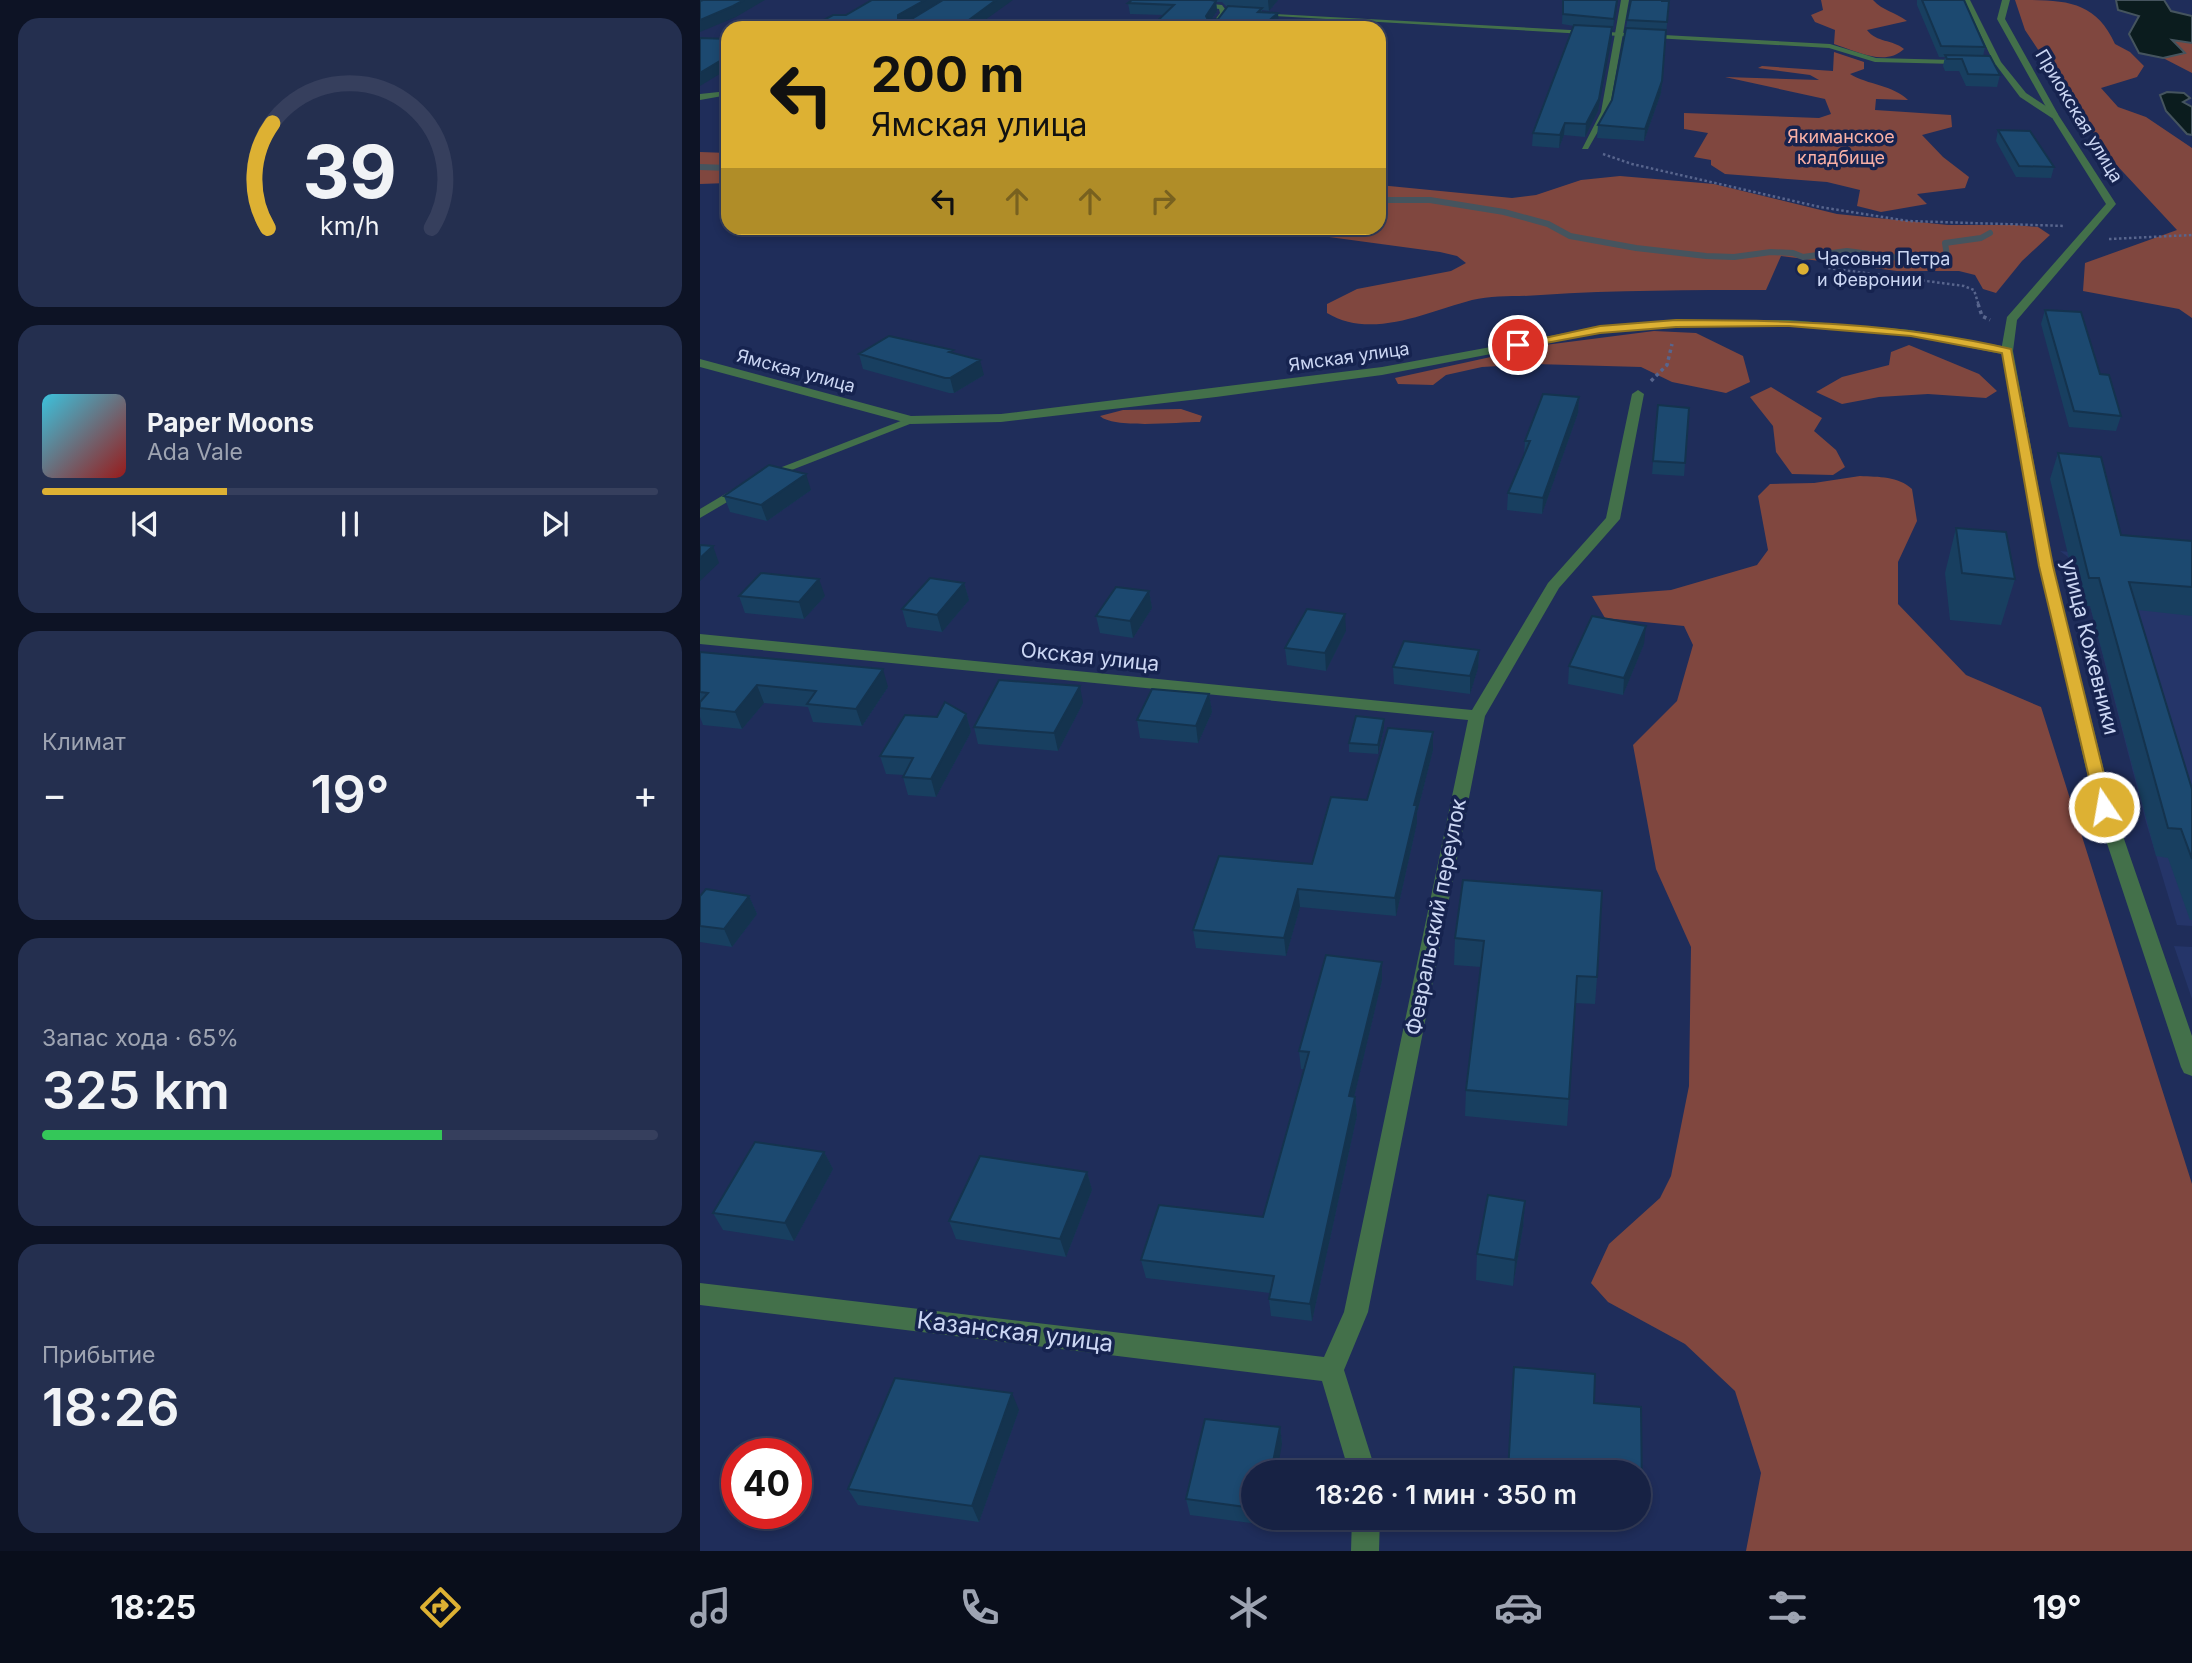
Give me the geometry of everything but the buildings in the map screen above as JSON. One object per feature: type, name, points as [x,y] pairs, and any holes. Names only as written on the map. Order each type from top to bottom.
[{"type":"street","points":[[1176,0],[1222,7],[1224,13],[1218,21]]},
{"type":"street","points":[[1585,147],[1605,112],[1625,0]]},
{"type":"street","name":"Приокская улица","points":[[2006,0],[2001,19],[2055,116],[2111,204],[2011,319],[2010,330]]},
{"type":"street","points":[[700,97],[721,94]]},
{"type":"street","name":"Ямская улица","points":[[700,363],[911,420],[1001,418],[1216,393],[1382,371],[1600,330],[1676,324],[1803,324],[1911,333],[2007,351]]},
{"type":"street","name":"улица Кожевники","points":[[2010,330],[2007,351],[2046,566],[2104,807],[2192,1067]]},
{"type":"street","name":"Февральский переулок","points":[[1331,1370],[1356,1312],[1477,716],[1553,586],[1613,519],[1638,394]]},
{"type":"street","name":"Окская улица","points":[[700,639],[1477,716]]},
{"type":"street","name":"Казанская улица","points":[[700,1294],[1331,1370]]},
{"type":"street","points":[[1331,1370],[1359,1460]]},
{"type":"street","points":[[1365,1551],[1366,1530]]},
{"type":"lane","points":[[1967,0],[1998,63],[2023,95],[2055,116]]},
{"type":"lane","points":[[1224,13],[1237,14]]},
{"type":"lane","points":[[1251,15],[1367,21]]},
{"type":"lane","points":[[1386,22],[1830,46],[1875,60],[1998,63]]},
{"type":"lane","points":[[700,514],[714,503],[775,470],[911,420]]},
{"type":"path","points":[[1585,147],[1632,164],[1820,206],[1908,222],[2091,226]]},
{"type":"path","points":[[2077,242],[2192,234]]},
{"type":"path","points":[[1828,268],[1965,286],[1974,290],[1982,316],[2010,330]]},
{"type":"path","points":[[1638,394],[1667,365],[1676,324]]},
{"type":"shaded area","points":[[2116,0],[2164,0],[2171,11],[2192,16],[2192,43],[2172,40],[2185,53],[2163,58],[2139,53],[2129,34],[2139,16],[2118,10]]},
{"type":"shaded area","points":[[2167,92],[2184,93],[2190,98],[2183,102],[2192,107],[2192,135],[2187,134],[2166,111],[2160,95]]},
{"type":"shaded area","points":[[2060,551],[2192,564],[2192,926],[2177,925],[2146,822],[2090,606],[2080,605],[2068,557]]},
{"type":"shaded area","points":[[2174,946],[2192,947],[2192,999]]},
{"type":"green space","points":[[1821,0],[1873,0],[1907,21],[1867,30],[1875,37],[1904,49],[1888,57],[1879,57],[1834,44],[1835,30],[1815,22],[1811,15],[1823,10]]},
{"type":"green space","points":[[2015,0],[2063,2],[2088,11],[2098,19],[2115,44],[2130,52],[2144,66],[2137,77],[2101,88],[2118,107],[2146,117],[2192,148],[2192,318],[2179,309],[2083,291],[2085,263],[2177,230],[2110,158],[2025,30]]},
{"type":"green space","points":[[2171,40],[2192,43],[2192,73],[2163,58],[2184,53]]},
{"type":"green space","name":"Якиманское кладбище","points":[[1834,52],[1864,62],[1864,69],[1850,74],[1895,91],[1908,100],[1876,99],[1875,110],[1951,115],[1952,127],[1922,135],[1943,157],[1969,177],[1965,188],[1917,194],[1927,204],[1881,212],[1857,206],[1860,190],[1827,182],[1725,174],[1711,165],[1711,160],[1694,157],[1708,133],[1684,129],[1684,113],[1819,118],[1831,114],[1825,99],[1725,77],[1819,80],[1810,75],[1758,68],[1762,66],[1833,71]]},
{"type":"green space","points":[[700,152],[721,153],[721,183],[700,184]]},
{"type":"green space","points":[[1620,176],[1714,184],[1837,214],[1948,225],[2038,227],[2050,235],[2022,261],[1996,293],[1983,289],[1975,275],[1959,271],[1897,271],[1781,256],[1766,290],[1625,291],[1489,297],[1418,317],[1380,324],[1344,321],[1327,313],[1327,304],[1357,289],[1451,271],[1466,263],[1457,256],[1440,252],[1315,235],[1386,235],[1386,186],[1512,198],[1536,195],[1581,180]]},
{"type":"green space","points":[[1654,331],[1696,333],[1743,356],[1750,382],[1726,393],[1672,382],[1641,367],[1535,364],[1482,367],[1446,375],[1433,385],[1398,384],[1395,378],[1545,345]]},
{"type":"green space","points":[[1909,345],[1979,374],[1997,391],[1986,398],[1928,394],[1879,397],[1842,404],[1816,392],[1842,377],[1889,365],[1891,352]]},
{"type":"green space","points":[[1771,387],[1822,418],[1814,431],[1836,450],[1845,467],[1833,475],[1792,474],[1776,452],[1773,426],[1750,397]]},
{"type":"green space","points":[[1181,409],[1202,416],[1200,422],[1132,424],[1107,420],[1100,416],[1123,410]]},
{"type":"green space","points":[[1860,476],[1894,479],[1912,489],[1917,521],[1898,562],[1898,604],[1966,675],[2041,707],[2192,1184],[2192,1551],[1746,1551],[1761,1473],[1735,1391],[1685,1344],[1608,1302],[1591,1283],[1609,1244],[1660,1198],[1671,1176],[1689,1086],[1691,947],[1656,869],[1633,745],[1677,701],[1693,645],[1684,626],[1605,618],[1592,596],[1671,590],[1757,565],[1768,550],[1758,496],[1770,484],[1814,483]]},
{"type":"waterway","points":[[700,167],[721,168]]},
{"type":"waterway","points":[[1386,200],[1430,200],[1504,212],[1548,224],[1570,236],[1636,248],[1706,256],[1734,257],[1771,252],[1793,253],[1803,257],[1847,251],[1907,259],[1947,256],[1945,243],[1981,238],[1990,233]]},
{"type":"place","name":"Часовня Петра и Февронии","points":[[1803,269]]},
{"type":"route","points":[[1518,345],[1600,330],[1676,324],[1789,323],[1911,333],[2007,351],[2046,566],[2104,807]]}]
